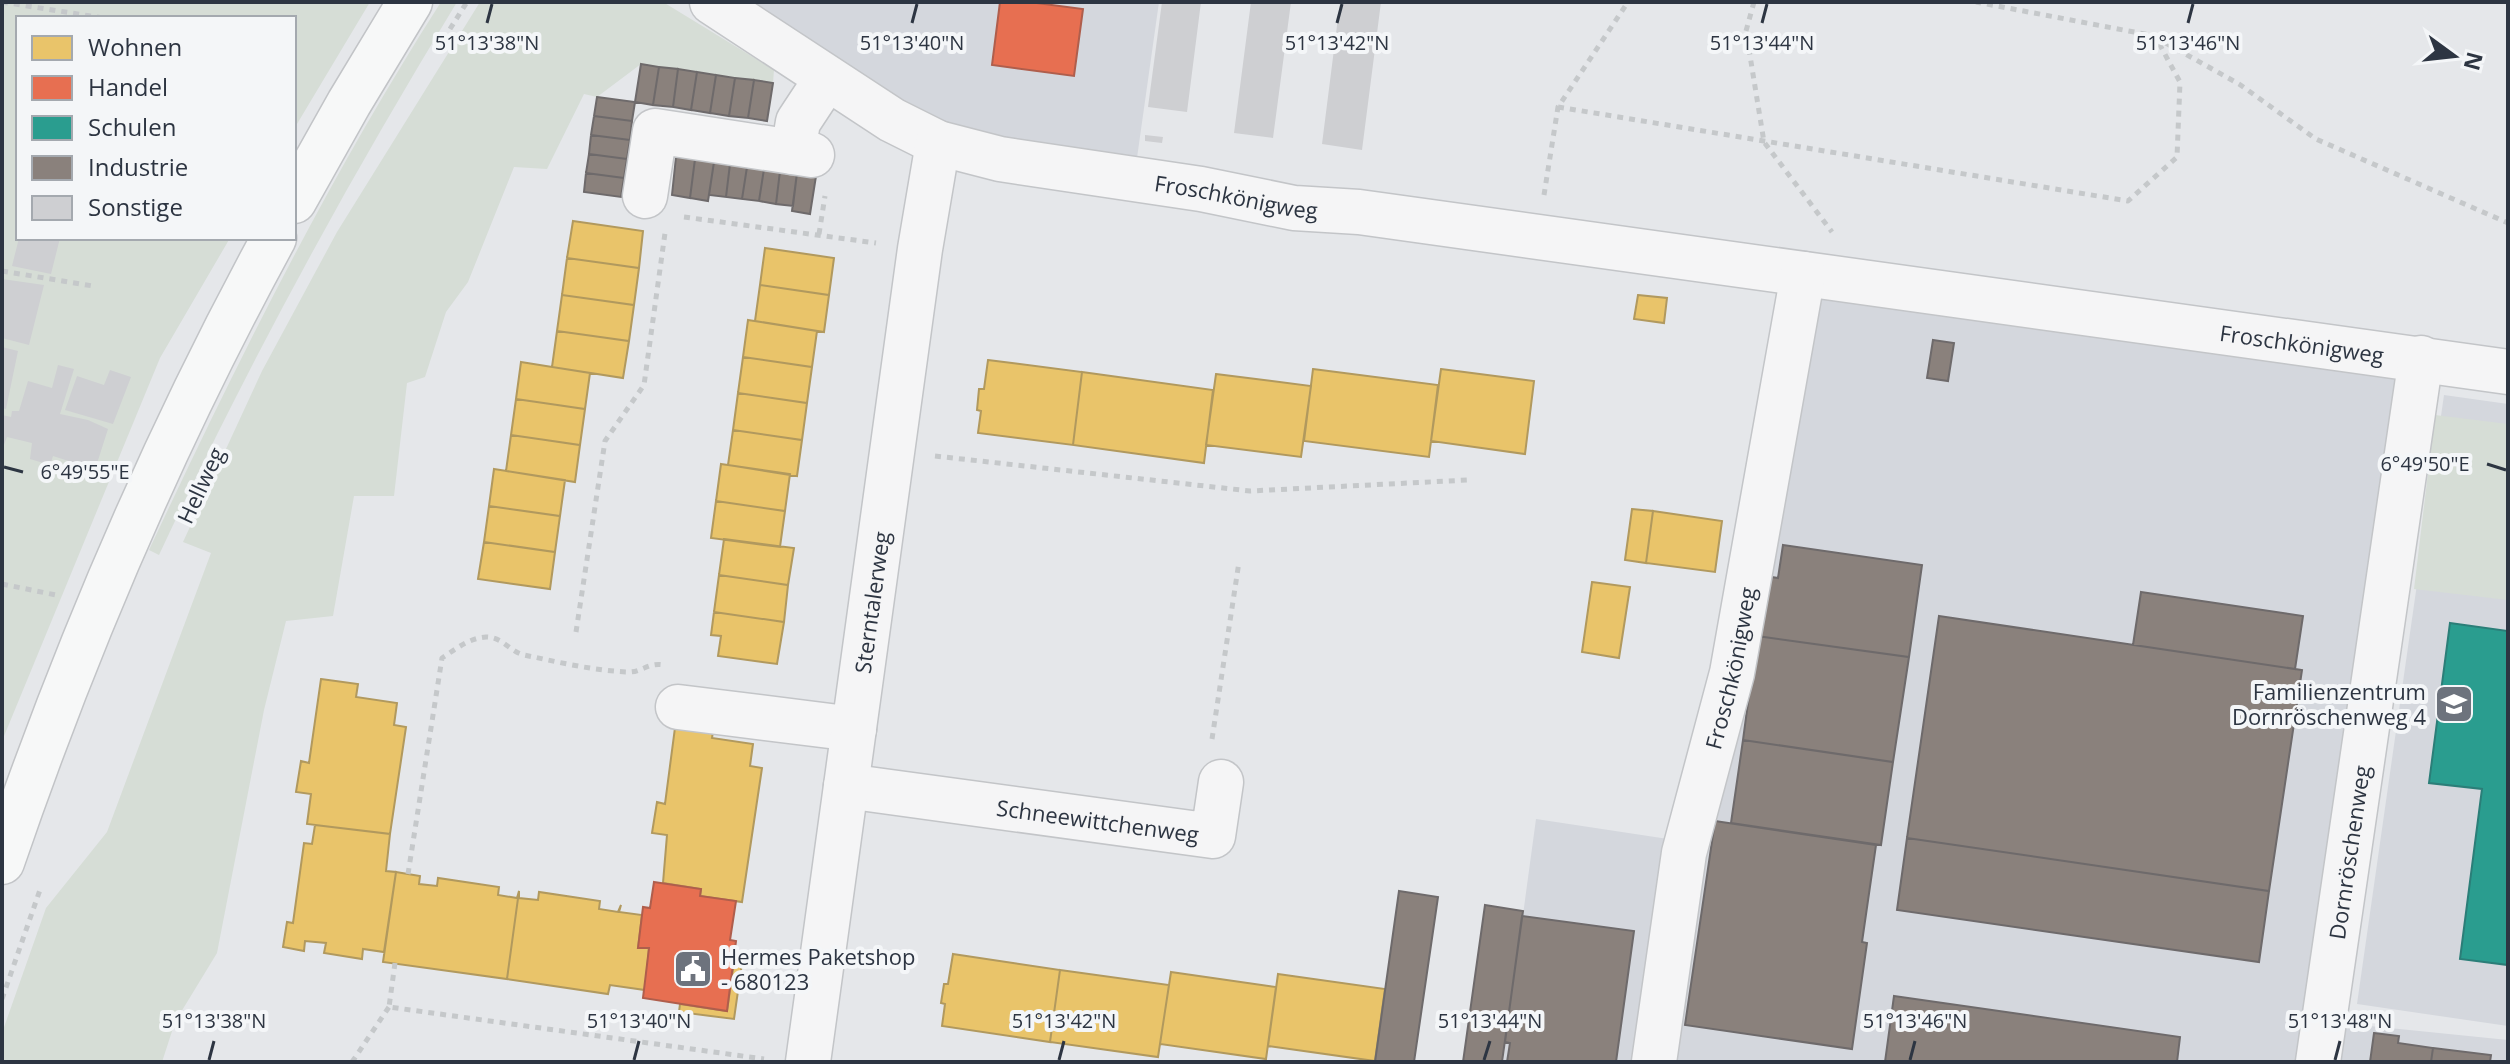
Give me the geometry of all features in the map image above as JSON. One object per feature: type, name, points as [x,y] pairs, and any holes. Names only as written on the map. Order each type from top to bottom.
[{"type":"main road","points":[[296,197],[410,2]]},
{"type":"main road","name":"Hellweg","points":[[2,862],[82,643],[138,510],[193,392],[273,240]]},
{"type":"street","name":"Froschkönigweg","points":[[712,2],[892,120],[938,143],[1000,159],[1201,189],[1294,208],[1359,212],[1538,236],[2508,372]]},
{"type":"street","points":[[656,209],[655,131],[803,154],[798,122],[827,78]]},
{"type":"street","name":"Sterntalerweg","points":[[790,1061],[846,786],[920,249],[938,143]]},
{"type":"street","name":"Froschkönigweg","points":[[1654,1062],[1684,853],[1732,673],[1823,277]]},
{"type":"street","name":"Dornröschenweg","points":[[2318,1062],[2421,358]]},
{"type":"street","points":[[674,686],[854,729]]},
{"type":"street","name":"Schneewittchenweg","points":[[846,786],[1213,836],[1221,782]]},
{"type":"path","points":[[2,2],[90,16]]},
{"type":"path","points":[[447,34],[467,2]]},
{"type":"path","points":[[1538,236],[1558,107],[1628,2]]},
{"type":"path","points":[[1754,2],[1746,31],[1764,142],[1832,232],[1823,277]]},
{"type":"path","points":[[1976,2],[2155,36],[2239,84],[2316,139],[2508,223]]},
{"type":"path","points":[[1558,107],[2128,201],[2177,157],[2180,82],[2155,36]]},
{"type":"path","points":[[576,632],[605,441],[644,385],[656,209]]},
{"type":"path","points":[[683,217],[920,249]]},
{"type":"path","points":[[2,271],[93,286]]},
{"type":"path","points":[[892,451],[1250,491],[1468,480]]},
{"type":"path","points":[[1221,782],[1208,767],[1239,562]]},
{"type":"path","points":[[2,584],[45,592]]},
{"type":"path","points":[[408,874],[442,658],[473,638],[490,637],[505,643],[519,654],[574,663],[632,672],[653,663],[674,686]]},
{"type":"path","points":[[2,999],[43,882]]},
{"type":"path","points":[[352,1062],[389,1007],[395,963]]},
{"type":"path","points":[[389,1007],[790,1061]]},
{"type":"shaded area","points":[[2,2],[370,2],[296,126],[296,16],[16,16],[16,240],[229,240],[160,358],[2,741]]},
{"type":"shaded area","points":[[441,2],[457,2],[300,274],[159,555],[149,550],[286,271],[360,135]]},
{"type":"shaded area","points":[[480,2],[663,2],[774,70],[773,83],[641,64],[597,97],[584,94],[547,169],[514,167],[468,282],[446,312],[425,377],[407,383],[394,496],[354,496],[333,616],[286,621],[264,710],[217,953],[175,1022],[162,1062],[2,1062],[2,1033],[46,908],[107,832],[211,553],[183,542],[262,371],[337,232]]},
{"type":"shaded area","points":[[726,2],[1159,2],[1135,172],[984,150]]},
{"type":"shaded area","points":[[1811,291],[2399,371],[2340,1023],[2508,1040],[2508,1062],[1503,1062],[1536,819],[1668,839]]},
{"type":"shaded area","name":"Familienzentrum Dornröschenweg 4","points":[[2444,395],[2508,404],[2508,1026],[2357,1004]]},
{"type":"shaded area","points":[[2435,415],[2508,424],[2508,600],[2414,589]]},
{"type":"building: Wohnen","points":[[573,221],[643,231],[639,268],[567,258]]},
{"type":"building: Wohnen","points":[[765,248],[834,258],[829,295],[760,285]]},
{"type":"building: Wohnen","points":[[567,258],[639,268],[634,305],[562,295]]},
{"type":"building: Wohnen","points":[[760,285],[829,295],[824,332],[755,321]]},
{"type":"building: Wohnen","points":[[562,295],[634,305],[629,341],[557,331]]},
{"type":"building: Wohnen","points":[[1638,295],[1667,298],[1664,323],[1634,319]]},
{"type":"building: Wohnen","points":[[748,320],[817,331],[812,367],[743,357]]},
{"type":"building: Wohnen","points":[[557,331],[629,341],[623,378],[552,367]]},
{"type":"building: Wohnen","points":[[743,357],[812,367],[807,403],[738,393]]},
{"type":"building: Wohnen","points":[[988,360],[1082,372],[1073,445],[978,433],[981,411],[977,410],[979,389],[984,389]]},
{"type":"building: Wohnen","points":[[521,362],[590,373],[585,409],[516,399]]},
{"type":"building: Wohnen","points":[[1313,369],[1438,385],[1429,457],[1304,441]]},
{"type":"building: Wohnen","points":[[1441,369],[1534,381],[1525,454],[1431,441]]},
{"type":"building: Wohnen","points":[[1082,372],[1213,390],[1204,463],[1073,445]]},
{"type":"building: Wohnen","points":[[1216,374],[1311,386],[1301,457],[1206,445]]},
{"type":"building: Wohnen","points":[[738,393],[807,403],[802,440],[733,430]]},
{"type":"building: Wohnen","points":[[516,399],[585,409],[580,445],[511,435]]},
{"type":"building: Wohnen","points":[[733,430],[802,440],[797,476],[728,465]]},
{"type":"building: Wohnen","points":[[511,435],[580,445],[575,482],[506,471]]},
{"type":"building: Wohnen","points":[[721,464],[790,474],[785,511],[716,501]]},
{"type":"building: Wohnen","points":[[494,469],[565,480],[560,516],[489,506]]},
{"type":"building: Wohnen","points":[[716,501],[785,511],[780,547],[711,538]]},
{"type":"building: Wohnen","points":[[489,506],[560,516],[555,552],[484,542]]},
{"type":"building: Wohnen","points":[[1632,509],[1653,511],[1646,563],[1625,560]]},
{"type":"building: Wohnen","points":[[1653,511],[1722,521],[1715,572],[1646,563]]},
{"type":"building: Wohnen","points":[[724,539],[794,548],[788,585],[719,575]]},
{"type":"building: Wohnen","points":[[484,542],[555,552],[550,589],[478,579]]},
{"type":"building: Wohnen","points":[[719,575],[788,585],[784,622],[714,612]]},
{"type":"building: Wohnen","points":[[1592,582],[1630,587],[1619,658],[1582,652]]},
{"type":"building: Wohnen","points":[[714,612],[784,622],[777,664],[718,656],[721,636],[711,635]]},
{"type":"building: Wohnen","points":[[321,679],[358,684],[356,697],[397,703],[394,725],[406,727],[390,834],[307,824],[311,794],[296,792],[301,761],[309,763]]},
{"type":"building: Wohnen","points":[[676,720],[714,725],[712,738],[753,744],[750,766],[762,768],[742,902],[700,896],[701,889],[663,883],[667,835],[652,833],[657,802],[665,804]]},
{"type":"building: Wohnen","points":[[315,825],[390,834],[386,871],[396,872],[384,952],[363,949],[362,959],[324,953],[326,943],[305,941],[304,951],[283,947],[287,922],[293,923],[304,843],[312,844]]},
{"type":"building: Wohnen","points":[[396,872],[420,876],[419,884],[437,886],[438,878],[499,887],[498,895],[517,898],[519,891],[507,979],[383,962]]},
{"type":"building: Wohnen","points":[[519,891],[519,898],[538,900],[539,892],[600,901],[599,909],[618,912],[621,905],[619,912],[642,915],[638,948],[649,948],[645,990],[610,985],[608,994],[507,979]]},
{"type":"building: Wohnen","points":[[953,954],[1060,970],[1050,1042],[942,1026],[945,1004],[941,1003]]},
{"type":"building: Wohnen","points":[[734,962],[742,963],[734,1019],[679,1012],[680,1004],[727,1011]]},
{"type":"building: Wohnen","points":[[1060,970],[1169,985],[1158,1057],[1050,1042]]},
{"type":"building: Wohnen","points":[[1171,972],[1276,987],[1266,1059],[1160,1044]]},
{"type":"building: Wohnen","points":[[1278,974],[1385,989],[1375,1061],[1268,1046]]},
{"type":"building: Handel","points":[[1000,2],[1029,2],[1083,9],[1074,76],[992,65]]},
{"type":"building: Handel","points":[[654,882],[701,889],[700,896],[736,901],[730,940],[736,941],[727,1011],[643,998],[649,948],[638,948],[643,907],[650,908]]},
{"type":"building: Schulen","points":[[2450,623],[2508,631],[2508,965],[2460,959],[2482,789],[2429,783]]},
{"type":"building: Industrie","points":[[641,64],[659,67],[653,105],[635,102]]},
{"type":"building: Industrie","points":[[659,67],[678,69],[673,107],[653,105]]},
{"type":"building: Industrie","points":[[678,69],[697,72],[691,110],[673,107]]},
{"type":"building: Industrie","points":[[697,72],[716,75],[710,113],[691,110]]},
{"type":"building: Industrie","points":[[716,75],[735,78],[729,116],[710,113]]},
{"type":"building: Industrie","points":[[735,78],[754,80],[748,118],[729,116]]},
{"type":"building: Industrie","points":[[754,80],[773,83],[767,121],[748,118]]},
{"type":"building: Industrie","points":[[597,97],[635,102],[632,121],[594,116]]},
{"type":"building: Industrie","points":[[594,116],[632,121],[630,140],[591,135]]},
{"type":"building: Industrie","points":[[591,135],[630,140],[627,159],[589,154]]},
{"type":"building: Industrie","points":[[589,154],[627,159],[624,178],[586,173]]},
{"type":"building: Industrie","points":[[676,157],[695,159],[690,198],[672,195]]},
{"type":"building: Industrie","points":[[695,159],[714,162],[708,201],[690,198]]},
{"type":"building: Industrie","points":[[714,162],[730,164],[726,197],[709,195]]},
{"type":"building: Industrie","points":[[730,164],[747,167],[742,199],[726,197]]},
{"type":"building: Industrie","points":[[747,167],[764,169],[759,201],[742,199]]},
{"type":"building: Industrie","points":[[764,169],[780,171],[776,204],[759,201]]},
{"type":"building: Industrie","points":[[780,171],[797,173],[793,206],[776,204]]},
{"type":"building: Industrie","points":[[586,173],[624,178],[621,197],[584,192]]},
{"type":"building: Industrie","points":[[797,173],[816,176],[810,214],[792,211]]},
{"type":"building: Industrie","points":[[1933,340],[1954,343],[1948,381],[1927,378]]},
{"type":"building: Industrie","points":[[1783,545],[1922,565],[1909,657],[1757,636],[1765,576],[1778,578]]},
{"type":"building: Industrie","points":[[2141,592],[2303,616],[2295,669],[2133,645]]},
{"type":"building: Industrie","points":[[1939,616],[2302,670],[2269,891],[1907,838]]},
{"type":"building: Industrie","points":[[1757,636],[1909,657],[1893,762],[1743,740]]},
{"type":"building: Industrie","points":[[1743,740],[1893,762],[1881,845],[1731,823]]},
{"type":"building: Industrie","points":[[1715,821],[1876,845],[1862,942],[1867,943],[1852,1049],[1685,1025]]},
{"type":"building: Industrie","points":[[1907,838],[2269,891],[2259,962],[1897,910]]},
{"type":"building: Industrie","points":[[1399,891],[1438,897],[1414,1062],[1375,1062]]},
{"type":"building: Industrie","points":[[1485,905],[1523,911],[1502,1062],[1463,1062]]},
{"type":"building: Industrie","points":[[1522,916],[1634,931],[1616,1062],[1507,1062],[1510,1043],[1505,1042]]},
{"type":"building: Industrie","points":[[1894,996],[2180,1037],[2177,1062],[1885,1062]]},
{"type":"building: Industrie","points":[[2374,1033],[2399,1036],[2398,1043],[2433,1048],[2431,1062],[2370,1062]]},
{"type":"building: Industrie","points":[[2433,1048],[2491,1055],[2490,1062],[2431,1062]]},
{"type":"building: Sonstige","points":[[1162,2],[1201,2],[1187,112],[1148,107]]},
{"type":"building: Sonstige","points":[[1251,2],[1291,2],[1273,138],[1234,133]]},
{"type":"building: Sonstige","points":[[1340,2],[1381,2],[1362,150],[1322,144]]},
{"type":"building: Sonstige","points":[[1145,135],[1163,137],[1162,143],[1145,141]]},
{"type":"building: Sonstige","points":[[18,240],[60,240],[51,274],[12,266]]},
{"type":"building: Sonstige","points":[[2,279],[44,285],[29,345],[2,338]]},
{"type":"building: Sonstige","points":[[2,347],[18,351],[6,409],[2,408]]},
{"type":"building: Sonstige","points":[[58,365],[74,369],[60,414],[88,420],[108,429],[92,479],[75,474],[78,464],[53,456],[50,465],[30,459],[32,443],[7,437],[2,450],[2,415],[11,417],[12,411],[19,411],[28,381],[52,388]]},
{"type":"building: Sonstige","points":[[110,370],[131,377],[113,424],[65,410],[77,376],[104,385]]},
{"type":"place","name":"Familienzentrum Dornröschenweg 4","points":[[2454,704]]},
{"type":"place","name":"Hermes Paketshop - 680123","points":[[693,969]]}]
